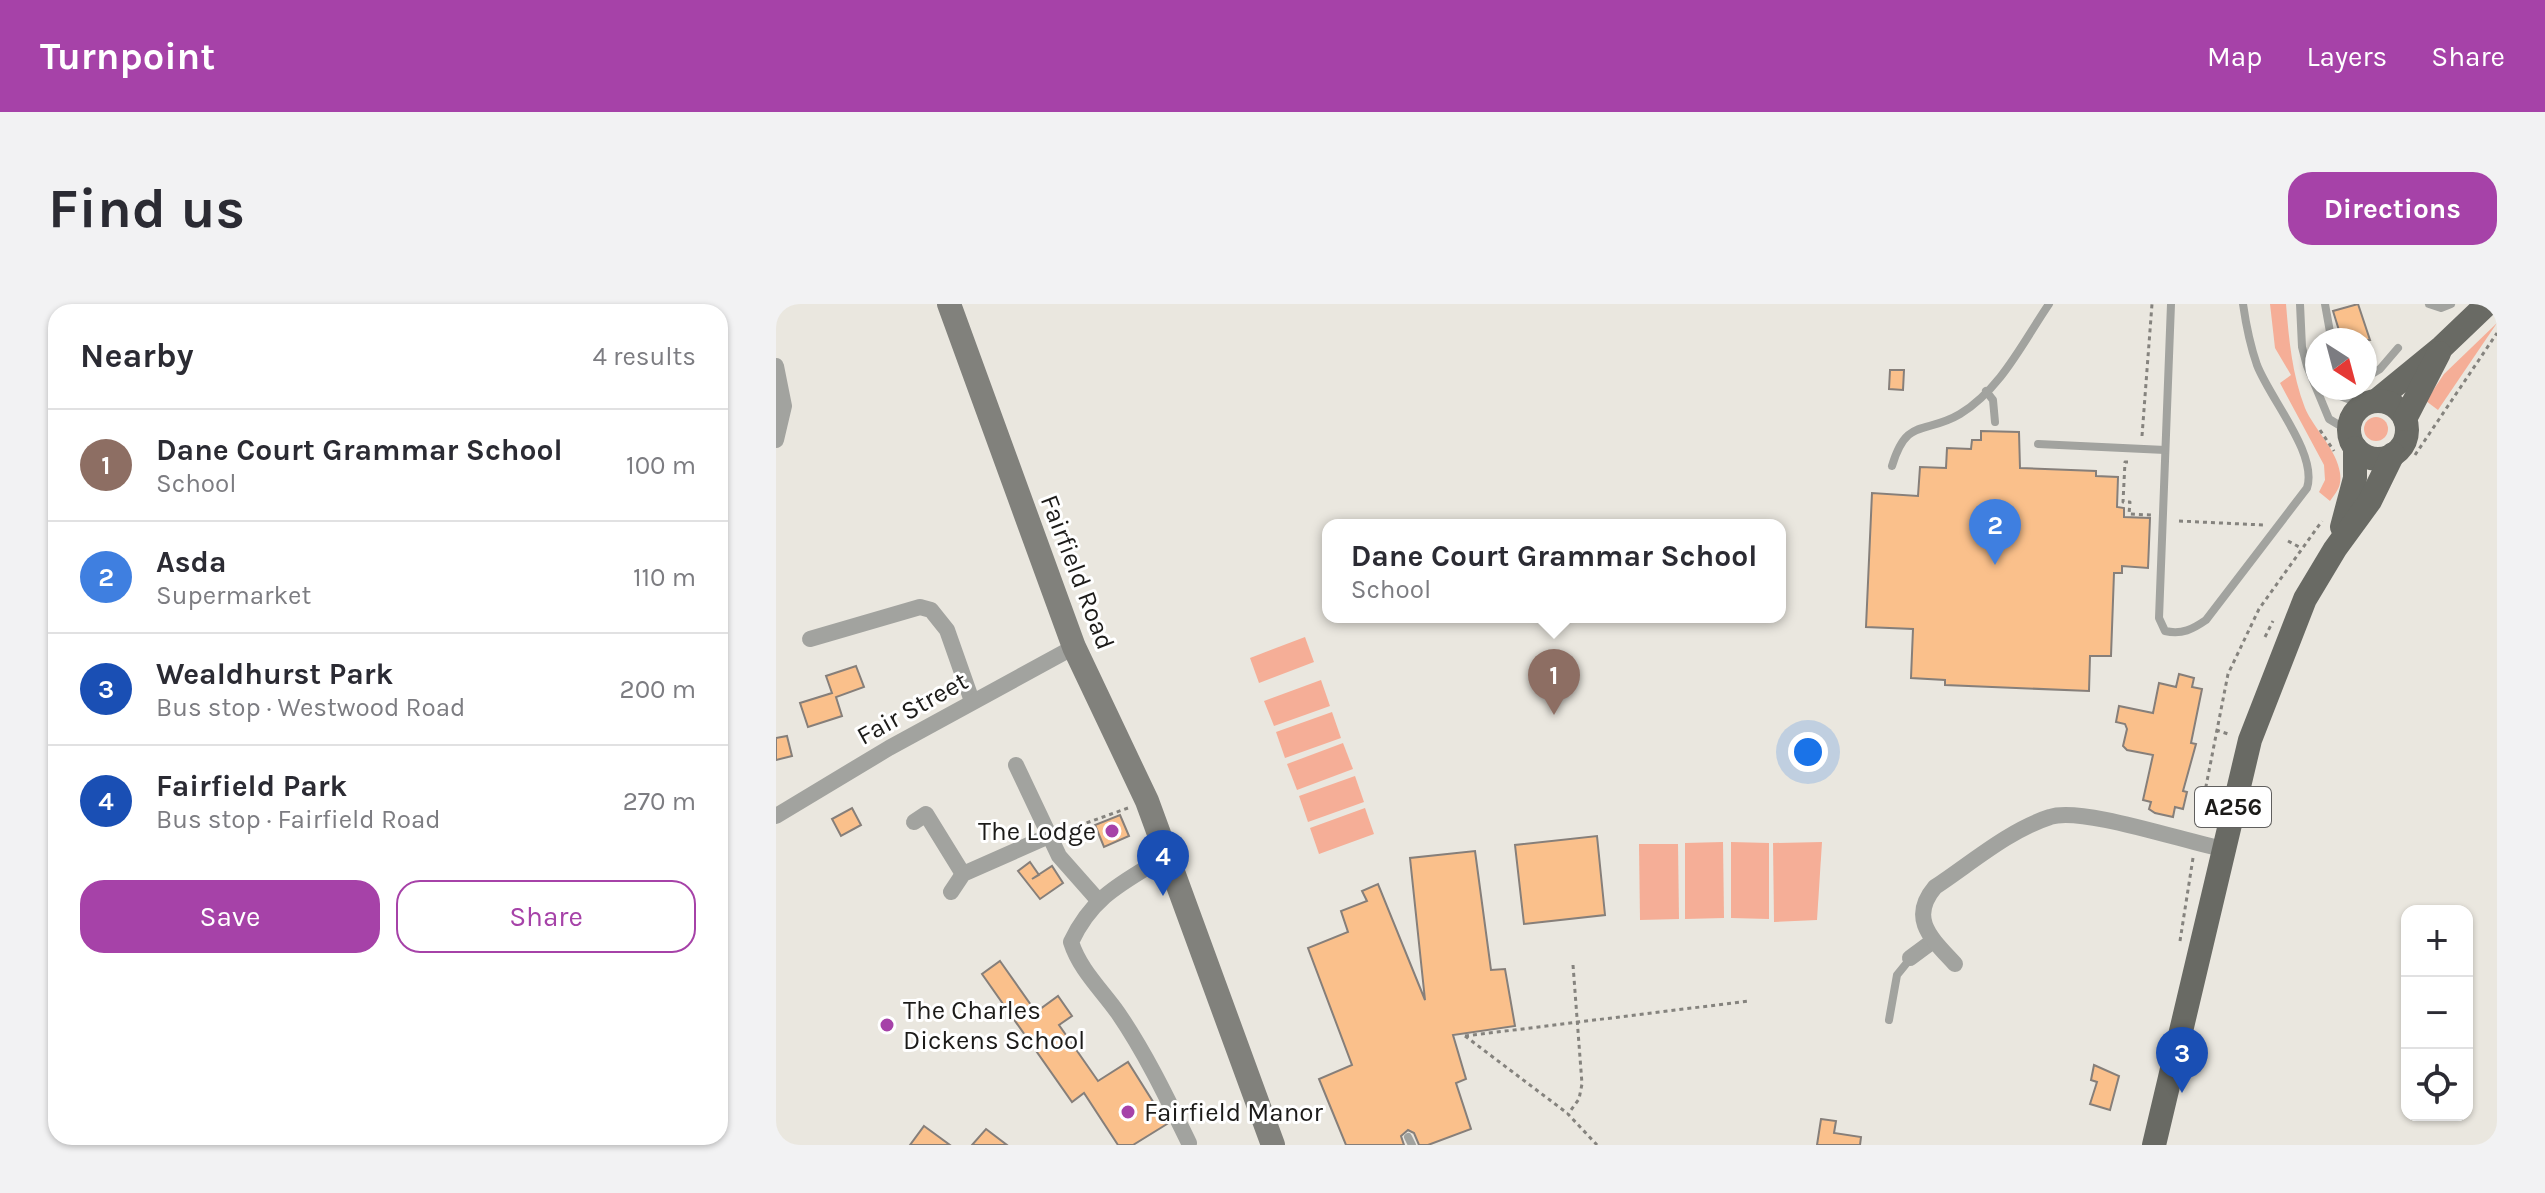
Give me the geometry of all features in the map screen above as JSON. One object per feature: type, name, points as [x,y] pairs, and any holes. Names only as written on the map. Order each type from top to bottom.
[{"type":"main road","points":[[2442,347],[2405,419],[2400,461],[2377,459],[2352,439],[2352,416],[2442,347],[2487,304]]},
{"type":"main road","points":[[2369,403],[2393,405],[2405,419]]},
{"type":"main road","name":"A256","points":[[2335,549],[2355,478],[2352,439]]},
{"type":"main road","name":"A256","points":[[2154,1145],[2250,740],[2305,599],[2335,549],[2400,461]]},
{"type":"street","name":"Fairfield Road","points":[[949,304],[1074,647],[1147,801],[1273,1145]]},
{"type":"street","points":[[776,366],[784,406],[776,440]]},
{"type":"street","points":[[810,639],[855,616],[920,607],[931,610],[947,630],[972,701]]},
{"type":"street","name":"Fair Street","points":[[776,816],[972,701],[1074,647]]},
{"type":"street","points":[[1016,765],[1059,856],[1097,899]]},
{"type":"street","points":[[914,822],[926,814],[963,874]]},
{"type":"street","points":[[1955,964],[1933,941],[1923,924],[1921,909],[1935,887],[2031,825],[2053,815],[2104,821],[2223,849]]},
{"type":"street","points":[[951,892],[963,874],[1049,836]]},
{"type":"street","points":[[1166,856],[1097,899],[1081,919],[1071,942],[1077,959],[1118,1013],[1154,1073],[1189,1143]]},
{"type":"street","points":[[1910,958],[1933,941]]},
{"type":"lane","points":[[1892,466],[1899,443],[1908,435],[1959,415],[2004,373],[2049,304]]},
{"type":"lane","points":[[2171,304],[2159,618],[2165,631],[2182,632],[2192,629],[2213,612],[2307,488],[2311,475],[2306,458],[2258,367],[2243,304]]},
{"type":"lane","points":[[2300,304],[2305,354]]},
{"type":"lane","points":[[2325,304],[2329,328]]},
{"type":"lane","points":[[2429,304],[2441,308],[2451,304]]},
{"type":"lane","points":[[2377,371],[2398,348]]},
{"type":"lane","points":[[1986,391],[1993,400],[1995,422]]},
{"type":"lane","points":[[2322,400],[2329,419],[2352,439]]},
{"type":"lane","points":[[2359,400],[2369,403]]},
{"type":"lane","points":[[2038,444],[2165,450]]},
{"type":"lane","points":[[1889,1020],[1897,975],[1910,958]]},
{"type":"path","points":[[2152,304],[2141,462],[2125,462],[2123,502],[2130,502],[2129,514],[2153,515],[2153,520]]},
{"type":"path","points":[[2400,461],[2497,333]]},
{"type":"path","points":[[2179,521],[2268,525]]},
{"type":"path","points":[[2288,541],[2301,548]]},
{"type":"path","points":[[2275,583],[2287,590]]},
{"type":"path","points":[[2265,637],[2276,613]]},
{"type":"path","points":[[1049,836],[1147,801]]},
{"type":"path","points":[[1568,1114],[1579,1099],[1582,1084],[1573,965]]},
{"type":"path","points":[[1597,1145],[1568,1114],[1465,1036],[1749,1001]]},
{"type":"shaded area","points":[[2270,304],[2286,304],[2292,357],[2305,408],[2338,464],[2340,485],[2330,501],[2319,492],[2325,480],[2324,465],[2280,383],[2291,375],[2275,348]]},
{"type":"shaded area","points":[[2497,323],[2438,410],[2426,401],[2444,374]]},
{"type":"shaded area","points":[[2376,417],[2387,424],[2388,429],[2381,440],[2376,441],[2365,434],[2364,429],[2371,418]]},
{"type":"shaded area","points":[[1305,637],[1314,662],[1259,683],[1250,658]]},
{"type":"shaded area","points":[[1321,680],[1330,706],[1274,726],[1264,701]]},
{"type":"shaded area","points":[[1332,712],[1341,738],[1285,758],[1276,732]]},
{"type":"shaded area","points":[[1343,743],[1353,769],[1297,790],[1287,764]]},
{"type":"shaded area","points":[[1355,776],[1364,802],[1308,822],[1299,796]]},
{"type":"shaded area","points":[[1365,808],[1374,834],[1319,854],[1310,828]]},
{"type":"shaded area","points":[[1723,842],[1724,918],[1685,919],[1685,843]]},
{"type":"shaded area","points":[[1731,842],[1769,843],[1769,919],[1731,918]]},
{"type":"shaded area","points":[[1822,842],[1817,920],[1774,922],[1773,843]]},
{"type":"shaded area","points":[[1639,844],[1678,844],[1679,919],[1640,920]]},
{"type":"building","points":[[2358,304],[2366,328],[2338,328],[2333,311]]},
{"type":"building","points":[[1890,370],[1904,370],[1903,390],[1889,389]]},
{"type":"building","points":[[1981,431],[2019,432],[2020,468],[2096,471],[2096,476],[2118,477],[2117,507],[2124,508],[2124,517],[2150,518],[2148,568],[2122,566],[2122,573],[2114,573],[2111,656],[2090,656],[2089,691],[1945,685],[1945,680],[1911,678],[1913,629],[1866,627],[1872,493],[1918,496],[1920,467],[1946,468],[1947,448],[1971,449],[1972,440],[1981,440]]},
{"type":"building","points":[[856,666],[864,687],[836,697],[842,716],[808,727],[800,703],[832,693],[826,676]]},
{"type":"building","points":[[2179,674],[2194,678],[2192,687],[2202,689],[2191,743],[2196,744],[2183,791],[2187,792],[2183,809],[2175,807],[2173,817],[2155,813],[2149,809],[2151,802],[2143,800],[2153,755],[2127,750],[2123,746],[2127,729],[2125,724],[2116,722],[2119,706],[2153,713],[2159,683],[2176,687]]},
{"type":"building","points":[[787,736],[792,756],[776,760],[776,738]]},
{"type":"building","points":[[852,808],[861,825],[841,836],[832,819]]},
{"type":"building","name":"The Lodge","points":[[1120,815],[1129,836],[1104,847],[1095,825]]},
{"type":"building","points":[[1597,836],[1605,915],[1524,924],[1515,845]]},
{"type":"building","points":[[1475,851],[1491,970],[1505,969],[1515,1026],[1453,1035],[1466,1079],[1456,1083],[1471,1129],[1428,1145],[1419,1145],[1414,1133],[1408,1130],[1401,1136],[1404,1145],[1346,1145],[1319,1079],[1352,1065],[1308,948],[1348,932],[1341,911],[1367,901],[1362,891],[1378,884],[1425,1000],[1410,858]]},
{"type":"building","points":[[1030,862],[1039,875],[1052,866],[1063,883],[1040,899],[1018,871]]},
{"type":"building","points":[[1000,961],[1036,1012],[1058,996],[1072,1016],[1059,1025],[1098,1081],[1128,1062],[1167,1124],[1133,1145],[1118,1145],[1084,1093],[1072,1102],[982,974]]},
{"type":"building","points":[[2094,1065],[2119,1076],[2110,1110],[2090,1104],[2097,1082],[2091,1080]]},
{"type":"building","points":[[1821,1119],[1836,1121],[1834,1133],[1861,1137],[1860,1145],[1817,1145]]},
{"type":"building","points":[[924,1126],[950,1145],[910,1145]]},
{"type":"building","points":[[986,1129],[1007,1145],[972,1145]]},
{"type":"place","name":"Asda","points":[[1995,565]]},
{"type":"place","name":"Dane Court Grammar School","points":[[1554,715]]},
{"type":"place","name":"The Lodge","points":[[1112,831]]},
{"type":"place","name":"Fairfield Park","points":[[1163,896]]},
{"type":"place","name":"The Charles Dickens School","points":[[887,1025]]},
{"type":"place","name":"Wealdhurst Park","points":[[2182,1093]]},
{"type":"place","name":"Fairfield Manor","points":[[1128,1112]]}]
